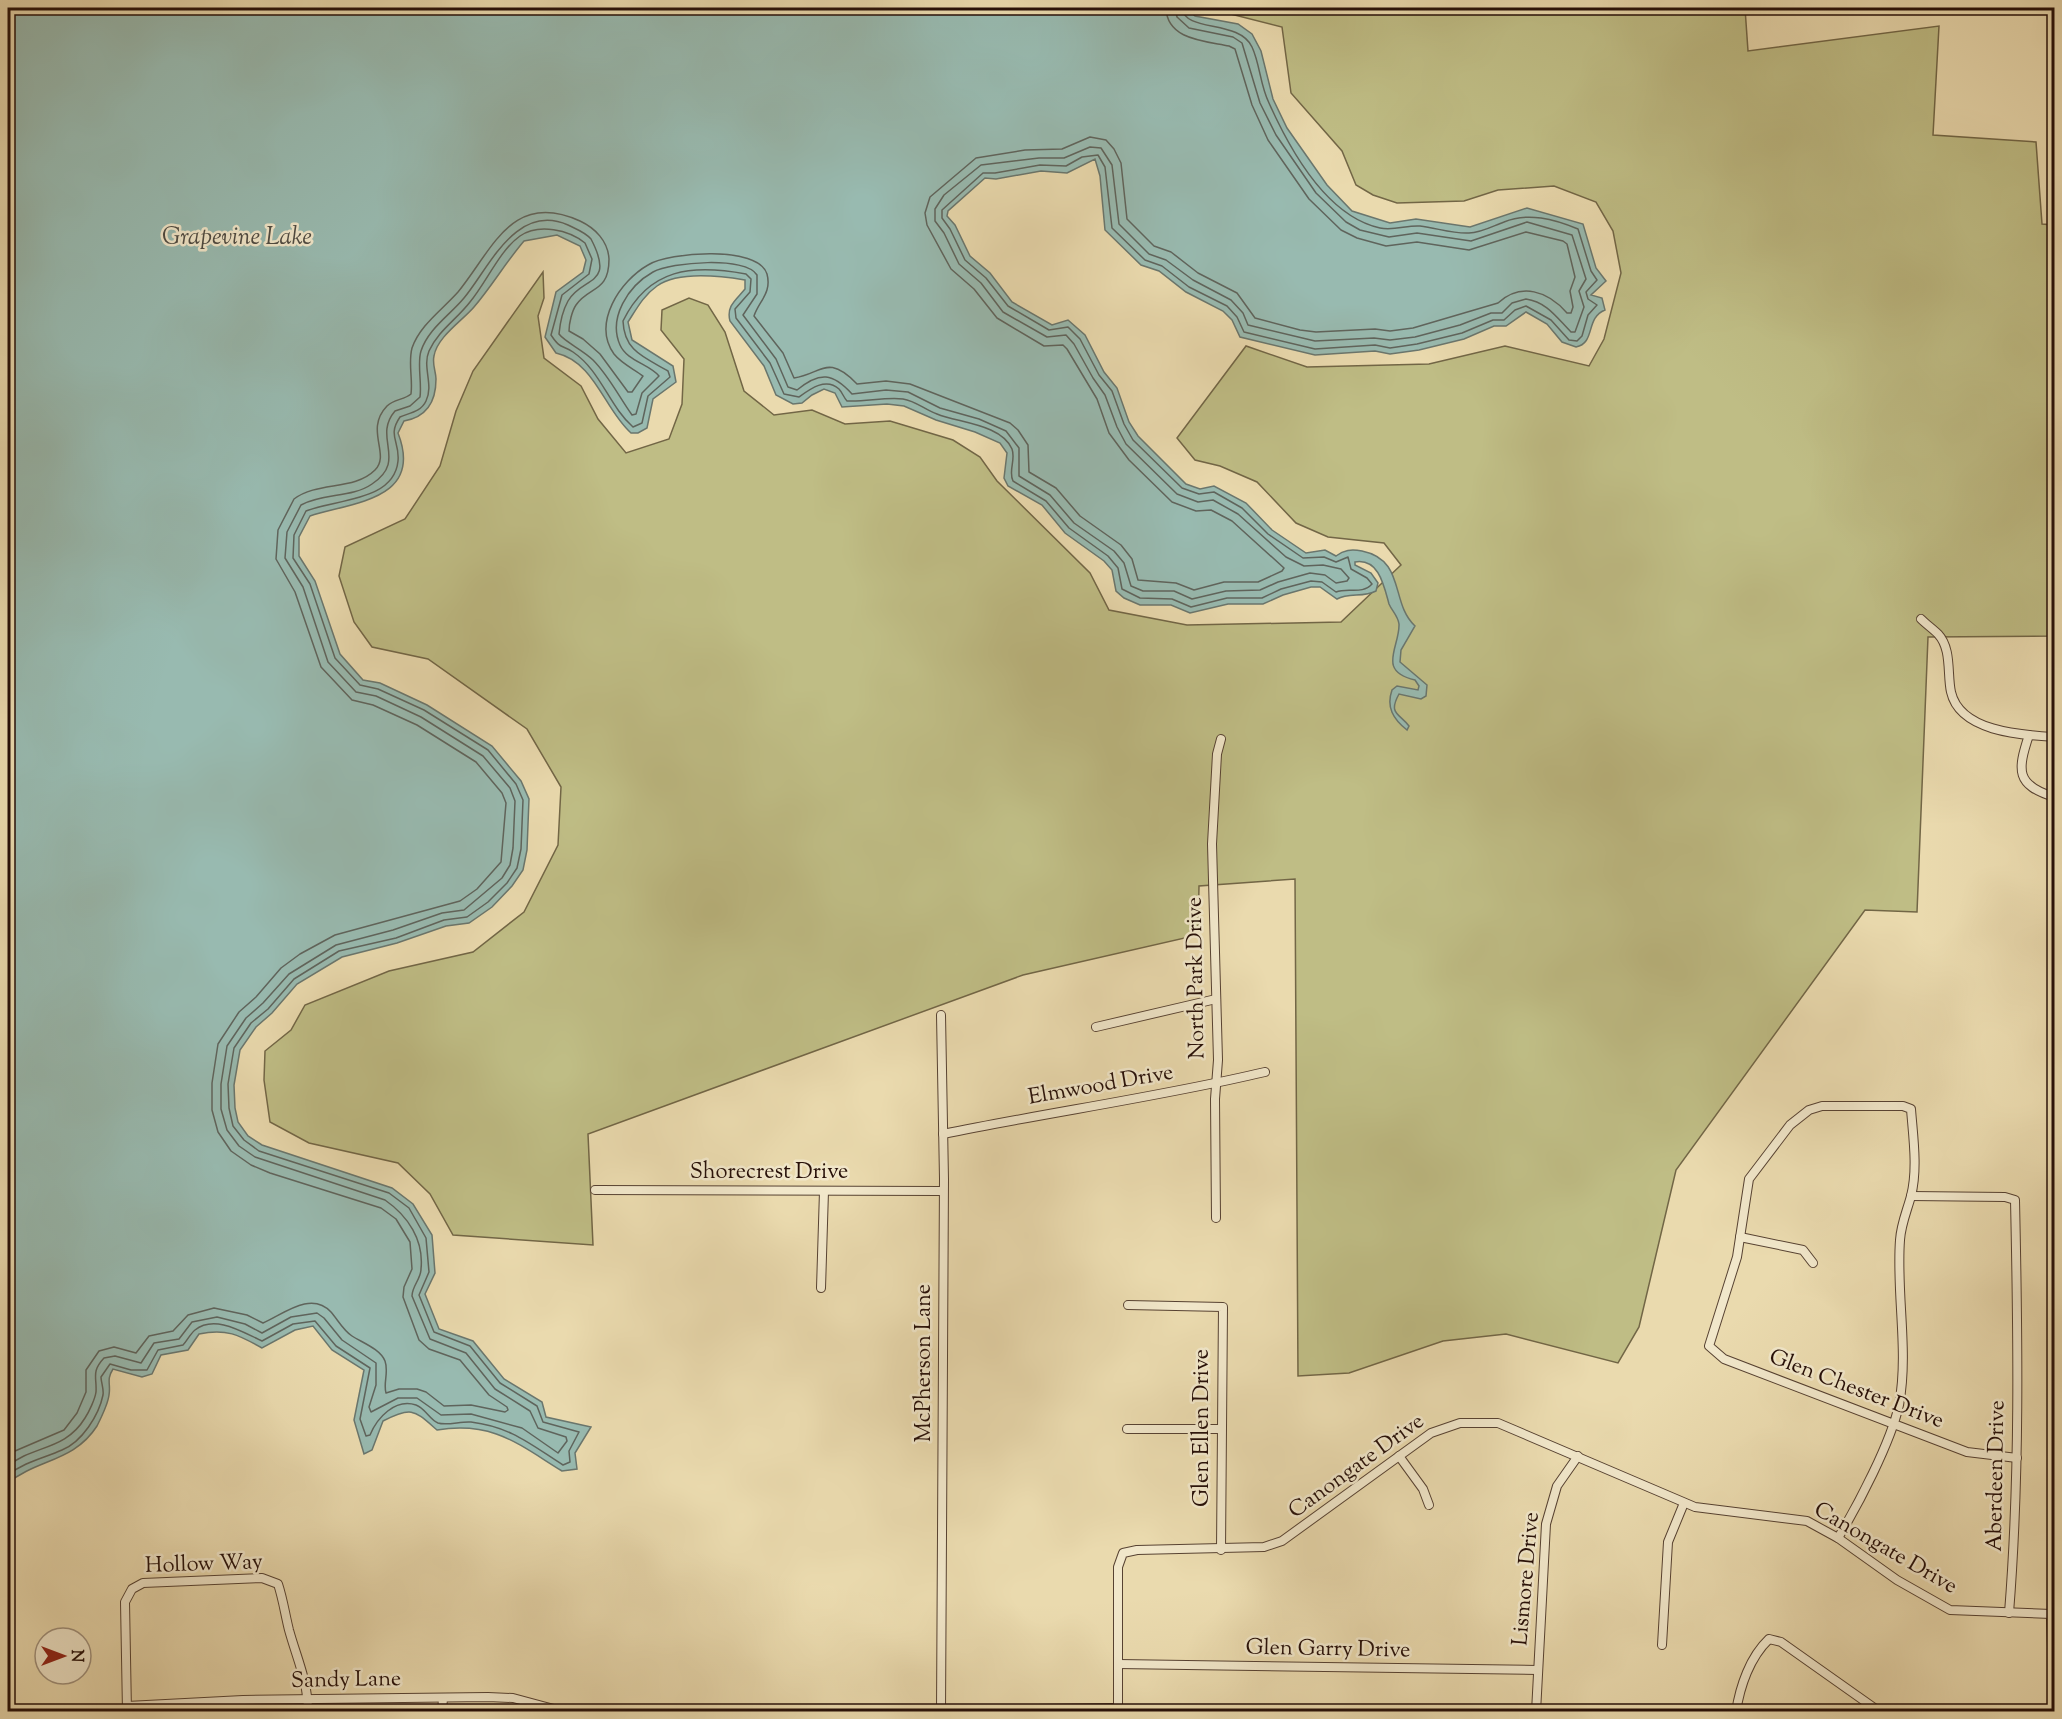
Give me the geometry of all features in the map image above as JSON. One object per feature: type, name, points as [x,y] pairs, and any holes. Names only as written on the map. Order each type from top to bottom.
[{"type":"street","points":[[1921,619],[1940,635],[1944,643],[1951,693],[1960,711],[1981,724],[2029,735],[2055,737]]},
{"type":"street","points":[[2029,735],[2022,758],[2025,780],[2035,791],[2055,797]]},
{"type":"street","name":"North Park Drive","points":[[1216,1218],[1216,999],[1212,844],[1217,754],[1221,739]]},
{"type":"street","points":[[1096,1027],[1216,999]]},
{"type":"street","name":"McPherson Lane","points":[[941,1015],[943,1134],[941,1711]]},
{"type":"street","name":"Elmwood Drive","points":[[943,1134],[1265,1072]]},
{"type":"street","points":[[1813,1263],[1803,1250],[1740,1237],[1749,1179],[1790,1125],[1803,1114],[1832,1105],[1903,1106],[1911,1109],[1914,1149],[1911,1196],[1905,1210],[1900,1242],[1902,1372],[1898,1406],[1856,1508],[1838,1538]]},
{"type":"street","name":"Shorecrest Drive","points":[[596,1190],[943,1191]]},
{"type":"street","points":[[821,1288],[824,1191]]},
{"type":"street","name":"Aberdeen Drive","points":[[1911,1196],[2005,1197],[2015,1200],[2017,1458],[2009,1613]]},
{"type":"street","name":"Glen Chester Drive","points":[[1740,1237],[1728,1288],[1709,1346],[1724,1359],[1967,1452],[2017,1458]]},
{"type":"street","name":"Glen Ellen Drive","points":[[1128,1305],[1223,1307],[1220,1429],[1221,1550]]},
{"type":"street","name":"Canongate Drive","points":[[941,1711],[1118,1710],[1118,1567],[1123,1553],[1137,1550],[1221,1550],[1264,1547],[1282,1541],[1298,1532],[1332,1504],[1399,1456],[1442,1428],[1460,1423],[1498,1423],[1684,1503],[1728,1512],[1800,1518],[1838,1538],[1897,1580],[1950,1610],[2009,1613]]},
{"type":"street","points":[[1127,1429],[1220,1429]]},
{"type":"street","points":[[1399,1456],[1423,1489],[1429,1505]]},
{"type":"street","name":"Lismore Drive","points":[[1536,1712],[1546,1524],[1557,1486],[1578,1456]]},
{"type":"street","points":[[1662,1645],[1668,1542],[1684,1503]]},
{"type":"street","name":"Hollow Way","points":[[127,1709],[125,1602],[132,1589],[143,1583],[262,1578],[278,1584],[289,1630],[307,1682],[309,1700]]},
{"type":"street","points":[[2009,1613],[2051,1614],[2054,1712]]},
{"type":"street","points":[[1736,1712],[1739,1691],[1759,1648],[1769,1639],[1781,1642],[1880,1712]]},
{"type":"street","name":"Glen Garry Drive","points":[[1118,1664],[1538,1670]]},
{"type":"street","points":[[442,1712],[443,1698]]},
{"type":"street","name":"Sandy Lane","points":[[127,1709],[309,1700],[513,1698],[565,1712]]},
{"type":"street","points":[[309,1700],[309,1712]]},
{"type":"shaded area","points":[[1207,8],[1745,8],[1748,51],[1939,26],[1933,135],[2036,142],[2042,224],[2054,225],[2054,636],[1928,637],[1917,912],[1865,910],[1676,1170],[1639,1327],[1618,1363],[1506,1334],[1443,1341],[1349,1373],[1298,1376],[1295,879],[1199,886],[1198,935],[1023,975],[588,1134],[593,1245],[453,1235],[430,1194],[398,1163],[309,1143],[270,1122],[264,1080],[265,1051],[291,1030],[305,1005],[389,971],[473,952],[524,912],[558,845],[561,787],[527,729],[428,659],[372,647],[354,622],[339,576],[345,547],[405,519],[440,466],[456,411],[473,371],[543,272],[544,298],[538,316],[544,358],[581,386],[598,419],[626,453],[669,439],[682,404],[684,359],[661,330],[662,310],[689,298],[708,305],[725,332],[744,391],[774,415],[812,410],[845,424],[890,421],[953,440],[980,457],[997,481],[1090,573],[1109,610],[1187,625],[1341,622],[1401,565],[1384,543],[1328,537],[1296,523],[1257,482],[1220,466],[1195,460],[1177,438],[1246,346],[1307,367],[1429,364],[1505,346],[1589,366],[1604,339],[1621,273],[1613,231],[1596,202],[1554,186],[1498,190],[1464,201],[1397,203],[1373,195],[1356,185],[1342,151],[1291,93],[1282,27]]},
{"type":"water","name":"Grapevine Lake","points":[[8,8],[1187,8],[1195,16],[1238,24],[1252,34],[1261,51],[1273,99],[1287,128],[1327,185],[1352,211],[1390,223],[1416,219],[1470,227],[1527,208],[1583,224],[1596,268],[1606,281],[1591,295],[1602,298],[1605,310],[1595,319],[1586,341],[1576,347],[1562,342],[1547,324],[1526,312],[1506,326],[1494,326],[1464,339],[1419,350],[1390,354],[1375,351],[1315,355],[1240,337],[1232,320],[1223,311],[1186,292],[1159,271],[1141,265],[1105,230],[1100,176],[1095,159],[1067,173],[1041,171],[996,179],[985,178],[948,211],[947,216],[955,225],[970,256],[990,273],[1012,302],[1052,325],[1068,320],[1085,335],[1104,372],[1117,388],[1129,422],[1138,436],[1186,484],[1200,489],[1214,486],[1246,503],[1272,530],[1306,553],[1325,550],[1336,556],[1345,551],[1358,550],[1376,556],[1385,563],[1392,573],[1407,617],[1415,626],[1401,650],[1400,662],[1427,685],[1426,696],[1421,699],[1399,694],[1395,709],[1409,726],[1407,730],[1392,712],[1390,696],[1392,690],[1397,686],[1418,690],[1419,686],[1415,680],[1396,671],[1393,664],[1399,624],[1379,575],[1370,564],[1355,562],[1355,565],[1371,573],[1378,583],[1376,591],[1337,599],[1320,587],[1311,587],[1283,595],[1263,604],[1228,604],[1190,613],[1171,605],[1140,605],[1124,598],[1116,591],[1112,570],[1104,561],[1065,533],[1042,505],[1008,486],[1004,478],[1007,453],[1000,443],[904,406],[887,404],[842,407],[835,393],[824,389],[802,403],[793,404],[776,395],[764,366],[730,321],[729,311],[745,289],[745,280],[712,276],[676,278],[657,286],[641,302],[628,322],[632,340],[673,366],[676,382],[653,399],[647,428],[638,433],[631,433],[613,412],[590,376],[569,358],[556,353],[545,337],[556,292],[583,272],[586,260],[580,246],[557,235],[524,241],[481,299],[445,336],[436,349],[434,395],[429,407],[419,416],[404,421],[398,433],[403,455],[401,472],[393,485],[364,501],[310,516],[299,537],[299,556],[315,581],[340,654],[363,680],[380,683],[427,705],[492,746],[521,781],[529,799],[527,850],[523,870],[512,886],[492,907],[469,923],[446,926],[397,943],[342,957],[297,984],[272,1013],[256,1027],[240,1050],[234,1085],[238,1122],[248,1136],[262,1145],[392,1188],[413,1204],[432,1235],[435,1273],[425,1294],[439,1329],[473,1341],[504,1379],[542,1402],[546,1417],[591,1427],[575,1453],[577,1469],[562,1471],[518,1444],[490,1432],[457,1428],[437,1430],[412,1412],[400,1413],[383,1421],[372,1450],[364,1454],[354,1420],[364,1370],[332,1350],[313,1326],[295,1330],[262,1348],[246,1339],[225,1332],[199,1334],[188,1350],[161,1355],[152,1374],[142,1377],[113,1369],[106,1407],[88,1438],[66,1454],[19,1475],[8,1483]]}]
